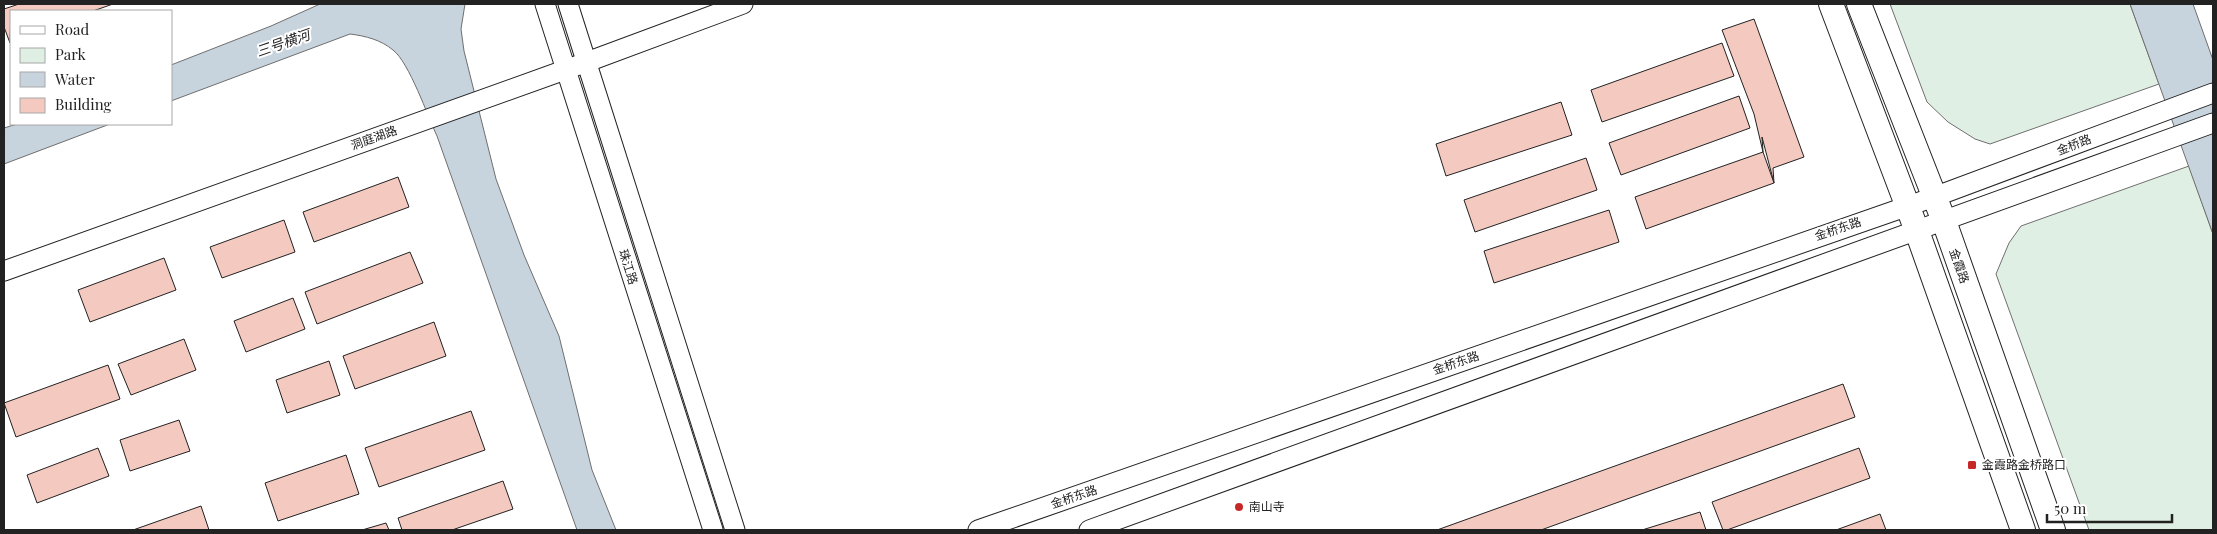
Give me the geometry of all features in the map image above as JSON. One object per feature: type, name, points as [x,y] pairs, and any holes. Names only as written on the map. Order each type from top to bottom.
[{"type":"main road","points":[[1831,4],[1917,230],[2024,530]]},
{"type":"main road","name":"金霞路","points":[[1859,4],[1944,221],[2053,530]]},
{"type":"street","name":"珠江路","points":[[545,4],[564,70],[713,530]]},
{"type":"street","name":"珠江路","points":[[568,4],[735,530]]},
{"type":"street","name":"洞庭湖路","points":[[4,271],[743,4]]},
{"type":"street","name":"金桥路","points":[[1934,197],[2213,93]]},
{"type":"street","points":[[1089,530],[2213,123]]},
{"type":"street","name":"金桥东路","points":[[978,530],[1934,197]]},
{"type":"green space","points":[[1890,4],[2130,4],[2159,84],[1990,144],[1975,139],[1948,122],[1927,102]]},
{"type":"green space","points":[[2189,166],[2213,234],[2213,530],[2089,530],[1996,274],[2009,243],[2021,226]]},
{"type":"water","name":"三号横河","points":[[320,4],[465,4],[461,29],[464,51],[496,179],[524,255],[559,336],[592,470],[616,530],[577,530],[437,136],[412,77],[393,50],[373,39],[350,34],[172,101],[172,65],[271,26]]},
{"type":"water","points":[[2130,4],[2193,4],[2213,60],[2213,234]]},
{"type":"water","points":[[14,125],[107,125],[4,164],[4,128]]},
{"type":"building","points":[[19,4],[113,4],[96,10],[10,10],[10,43],[4,27],[4,9]]},
{"type":"building","points":[[1754,19],[1804,157],[1773,168],[1774,183],[1762,137],[1763,152],[1754,114],[1722,30]]},
{"type":"building","points":[[1722,43],[1734,76],[1602,122],[1591,90]]},
{"type":"building","points":[[1739,96],[1750,128],[1621,175],[1609,143]]},
{"type":"building","points":[[1561,102],[1572,135],[1446,176],[1436,144]]},
{"type":"building","points":[[1763,152],[1774,183],[1646,229],[1635,197]]},
{"type":"building","points":[[1586,158],[1597,190],[1475,232],[1464,200]]},
{"type":"building","points":[[398,177],[409,207],[314,242],[303,212]]},
{"type":"building","points":[[1609,210],[1619,242],[1494,283],[1484,251]]},
{"type":"building","points":[[284,220],[295,252],[222,278],[210,247]]},
{"type":"building","points":[[410,252],[423,283],[317,324],[305,292]]},
{"type":"building","points":[[164,258],[176,290],[90,322],[78,290]]},
{"type":"building","points":[[293,298],[305,329],[246,352],[234,321]]},
{"type":"building","points":[[434,322],[446,356],[355,389],[343,356]]},
{"type":"building","points":[[184,339],[196,370],[131,395],[118,364]]},
{"type":"building","points":[[329,361],[340,395],[287,413],[276,380]]},
{"type":"building","points":[[108,365],[120,399],[16,437],[4,403]]},
{"type":"building","points":[[1843,384],[1855,417],[1541,530],[1437,530]]},
{"type":"building","points":[[471,411],[485,450],[379,487],[365,448]]},
{"type":"building","points":[[179,420],[190,451],[130,471],[120,440]]},
{"type":"building","points":[[98,448],[109,476],[37,503],[27,475]]},
{"type":"building","points":[[1859,448],[1870,478],[1723,530],[1712,502]]},
{"type":"building","points":[[346,455],[359,494],[278,521],[265,483]]},
{"type":"building","points":[[503,481],[513,509],[452,530],[402,530],[398,518]]},
{"type":"building","points":[[201,506],[209,530],[133,530]]},
{"type":"building","points":[[1700,512],[1706,530],[1642,530]]},
{"type":"building","points":[[1880,514],[1886,530],[1836,530]]},
{"type":"building","points":[[386,523],[389,530],[362,530]]},
{"type":"place","name":"金霞路金桥路口","points":[[1972,465]]},
{"type":"place","name":"南山寺","points":[[1239,507]]}]
